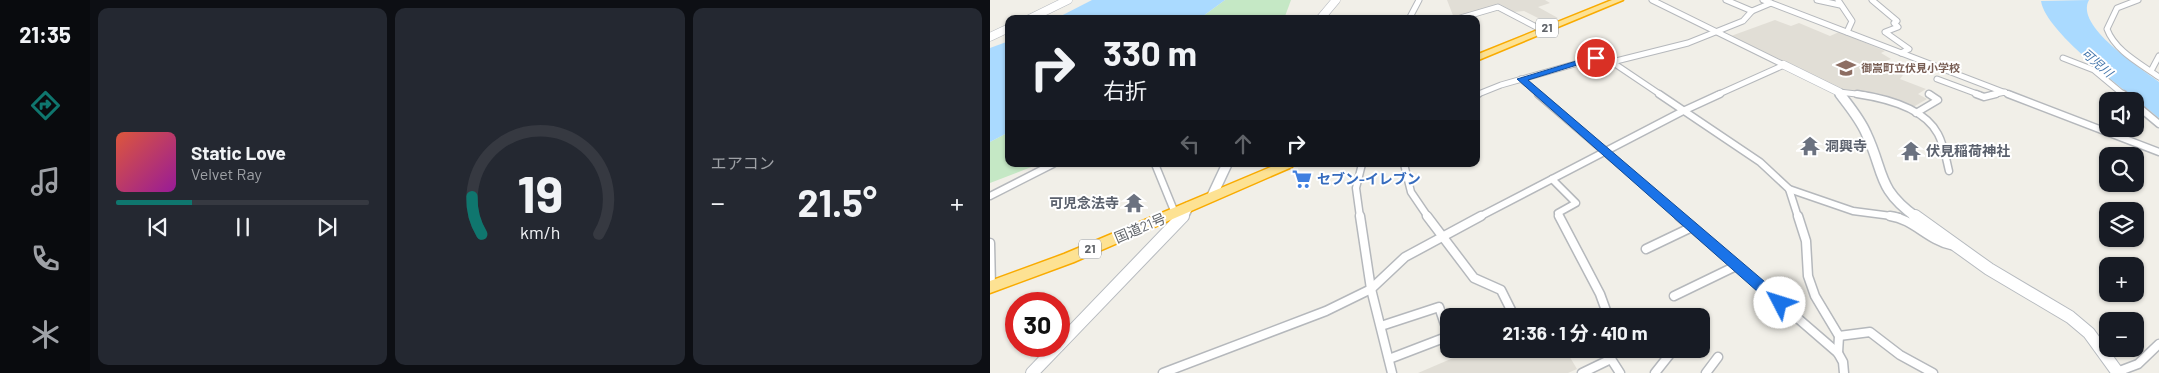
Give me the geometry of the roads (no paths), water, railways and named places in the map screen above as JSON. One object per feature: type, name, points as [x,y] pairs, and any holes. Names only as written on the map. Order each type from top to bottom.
[{"type":"highway","name":"21","points":[[1480,56],[1619,0]]},
{"type":"highway","name":"国道21号","points":[[991,287],[1069,258],[1281,167]]},
{"type":"street","points":[[1037,15],[1068,0]]},
{"type":"street","points":[[1323,15],[1336,0]]},
{"type":"street","points":[[1411,15],[1419,0]]},
{"type":"street","points":[[1652,0],[1839,92],[1871,95],[1916,113],[1935,129],[1943,145],[1948,171]]},
{"type":"street","points":[[1726,0],[1752,10]]},
{"type":"street","points":[[1763,0],[2159,152]]},
{"type":"street","points":[[1817,0],[1839,3],[1852,21],[1847,32]]},
{"type":"street","points":[[1872,0],[1897,21],[1894,23],[1898,27],[1885,32],[1908,49],[1901,53]]},
{"type":"street","points":[[2138,0],[2117,8],[2107,26],[2107,32],[2127,54],[2159,78]]},
{"type":"street","points":[[1612,62],[1688,43],[1718,32],[1743,21],[1752,10],[1771,3]]},
{"type":"street","points":[[1471,15],[1498,7],[1542,30]]},
{"type":"street","points":[[990,37],[1005,30]]},
{"type":"street","points":[[2151,71],[2159,56]]},
{"type":"street","points":[[1480,94],[1521,79],[1596,58],[1612,62],[1760,162],[1788,189],[1853,210],[1899,216],[1941,244],[1957,245]]},
{"type":"street","points":[[2064,58],[2094,70],[2120,92]]},
{"type":"street","points":[[1164,373],[1326,311],[1371,289],[1405,257],[1442,236],[1684,111],[1784,65]]},
{"type":"street","points":[[1521,79],[1838,353],[1844,362],[1844,373]]},
{"type":"street","points":[[1937,80],[1984,97],[2005,92]]},
{"type":"street","points":[[1839,92],[1866,132],[1886,189],[1901,206],[1989,269],[2070,317],[2089,333],[2118,373],[2138,364],[2159,344]]},
{"type":"street","points":[[1916,113],[1938,100],[1929,94]]},
{"type":"street","points":[[2144,112],[2159,124]]},
{"type":"street","points":[[990,196],[1047,167]]},
{"type":"street","points":[[1070,334],[1181,220],[1182,210],[1157,167]]},
{"type":"street","points":[[1212,196],[1226,167]]},
{"type":"street","points":[[1361,167],[1356,188],[1371,289],[1392,373]]},
{"type":"street","points":[[1405,167],[1411,192],[1442,236],[1474,278],[1500,290],[1510,308]]},
{"type":"street","points":[[1552,179],[1576,203],[1558,212],[1600,294],[1605,308]]},
{"type":"street","points":[[1788,189],[1806,241],[1808,276],[1812,289],[1839,336],[1838,353]]},
{"type":"street","points":[[1646,249],[1692,228]]},
{"type":"street","points":[[990,243],[991,287]]},
{"type":"street","points":[[1674,296],[1736,266]]},
{"type":"street","points":[[1381,326],[1439,307],[1440,310]]},
{"type":"street","points":[[1839,336],[1870,332],[1900,355],[1933,373]]},
{"type":"street","points":[[1389,359],[1440,339]]},
{"type":"street","points":[[1032,373],[1047,357]]},
{"type":"street","points":[[1706,373],[1718,357]]},
{"type":"street","points":[[1655,373],[1667,358]]},
{"type":"street","points":[[1582,373],[1611,359],[1620,373]]},
{"type":"water","points":[[1092,0],[1225,0],[1204,15],[1063,15]]},
{"type":"water","name":"可児川","points":[[2089,0],[2087,10],[2091,22],[2100,34],[2125,57],[2159,82],[2159,118],[2144,106],[2144,92],[2127,92],[2073,46],[2046,15],[2041,1]]},
{"type":"water","points":[[1005,42],[1005,134],[990,142],[990,48]]},
{"type":"place","name":"御嵩町立伏見小学校","points":[[1846,68]]},
{"type":"place","name":"洞興寺","points":[[1810,146]]},
{"type":"place","name":"伏見稲荷神社","points":[[1911,151]]},
{"type":"place","name":"セブン-イレブン","points":[[1302,179]]},
{"type":"place","name":"可児念法寺","points":[[1134,203]]}]
